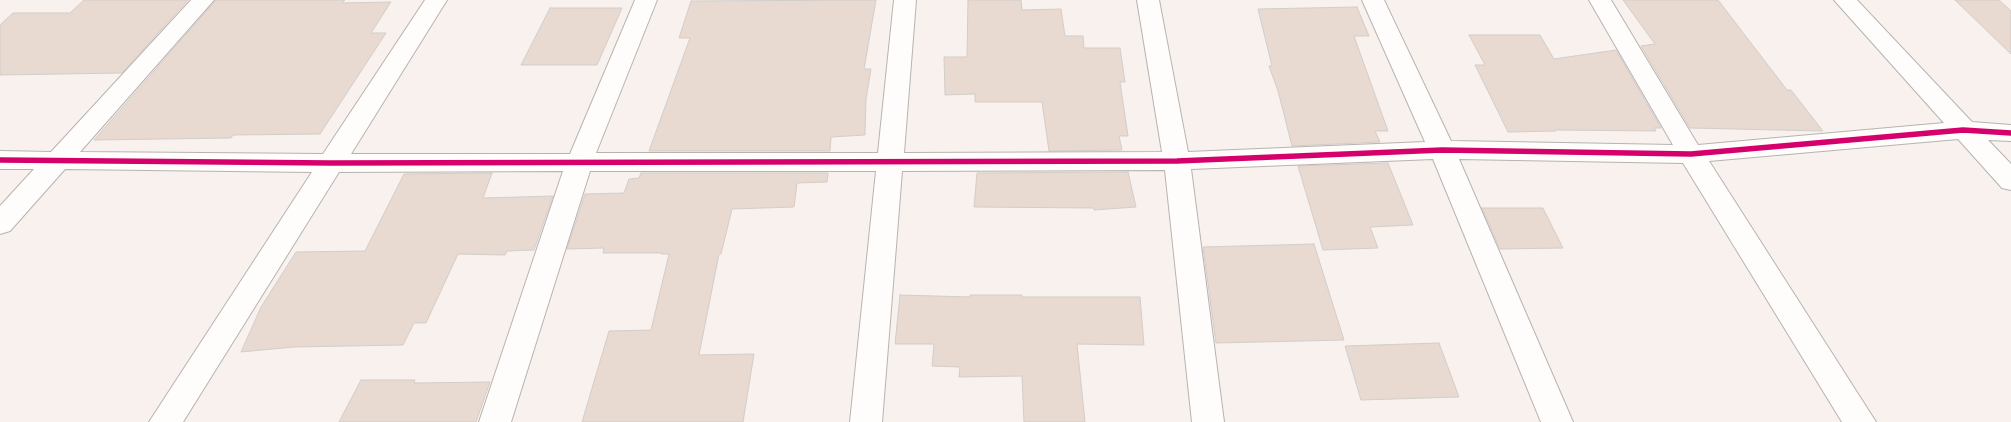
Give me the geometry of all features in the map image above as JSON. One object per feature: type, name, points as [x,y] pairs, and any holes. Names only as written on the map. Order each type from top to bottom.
[{"type":"street","points":[[0,224],[203,0]]},
{"type":"street","points":[[165,422],[436,0]]},
{"type":"street","points":[[495,422],[580,161],[646,0]]},
{"type":"street","points":[[866,422],[905,0]]},
{"type":"street","points":[[1148,0],[1177,161],[1208,422]]},
{"type":"street","points":[[1373,0],[1442,150],[1557,422]]},
{"type":"street","points":[[1600,0],[1691,154],[1860,422]]},
{"type":"street","points":[[1845,0],[2011,181]]},
{"type":"street","points":[[0,160],[330,163],[1177,161],[1442,150],[1691,154],[1964,130],[2011,133]]},
{"type":"building","points":[[84,0],[188,0],[122,73],[0,75],[0,25],[13,13],[70,13]]},
{"type":"building","points":[[216,0],[345,0],[342,3],[391,2],[371,33],[386,33],[320,134],[233,135],[231,138],[94,140]]},
{"type":"building","points":[[876,0],[864,69],[871,69],[866,99],[865,135],[831,137],[830,151],[649,151],[690,38],[679,38],[691,1]]},
{"type":"building","points":[[968,0],[1021,0],[1022,10],[1061,9],[1065,36],[1083,36],[1084,48],[1120,48],[1125,82],[1120,82],[1128,136],[1119,136],[1122,150],[1049,151],[1042,102],[975,102],[975,94],[945,95],[944,57],[967,57]]},
{"type":"building","points":[[1623,0],[1718,0],[1787,90],[1791,90],[1823,131],[1690,128],[1641,46],[1655,44]]},
{"type":"building","points":[[1955,0],[1999,0],[2011,11],[2011,54]]},
{"type":"building","points":[[1357,7],[1369,36],[1354,36],[1388,131],[1375,131],[1380,142],[1292,146],[1278,91],[1269,66],[1272,66],[1258,9]]},
{"type":"building","points":[[550,8],[622,8],[597,65],[521,65]]},
{"type":"building","points":[[1469,35],[1540,35],[1554,59],[1616,50],[1661,128],[1654,128],[1656,131],[1555,130],[1508,132],[1475,65],[1485,65]]},
{"type":"building","points":[[1388,163],[1413,225],[1370,227],[1378,248],[1323,250],[1298,166]]},
{"type":"building","points":[[1128,172],[1136,207],[1094,210],[1094,208],[974,207],[977,173]]},
{"type":"building","points":[[492,173],[483,198],[553,196],[534,250],[507,251],[505,255],[458,254],[426,323],[414,323],[403,345],[294,347],[241,352],[261,307],[296,252],[365,251],[404,174]]},
{"type":"building","points":[[641,173],[828,173],[827,182],[797,183],[794,207],[732,209],[721,254],[719,254],[699,355],[754,354],[743,422],[582,422],[609,331],[651,330],[669,254],[603,253],[604,248],[567,249],[585,194],[624,193],[629,179],[639,178]]},
{"type":"building","points":[[1482,208],[1543,208],[1563,248],[1500,249]]},
{"type":"building","points":[[1314,244],[1344,340],[1216,343],[1203,247]]},
{"type":"building","points":[[900,295],[1140,297],[1144,345],[1077,344],[1085,422],[1024,422],[1022,376],[959,377],[960,367],[932,366],[934,344],[895,344]]},
{"type":"building","points":[[1439,343],[1459,397],[1361,400],[1345,346]]},
{"type":"building","points":[[361,380],[415,380],[414,383],[490,382],[476,422],[339,422]]},
{"type":"cycle path","points":[[0,160],[331,163],[1177,161],[1442,150],[1691,154],[1963,130],[2011,133]]}]
